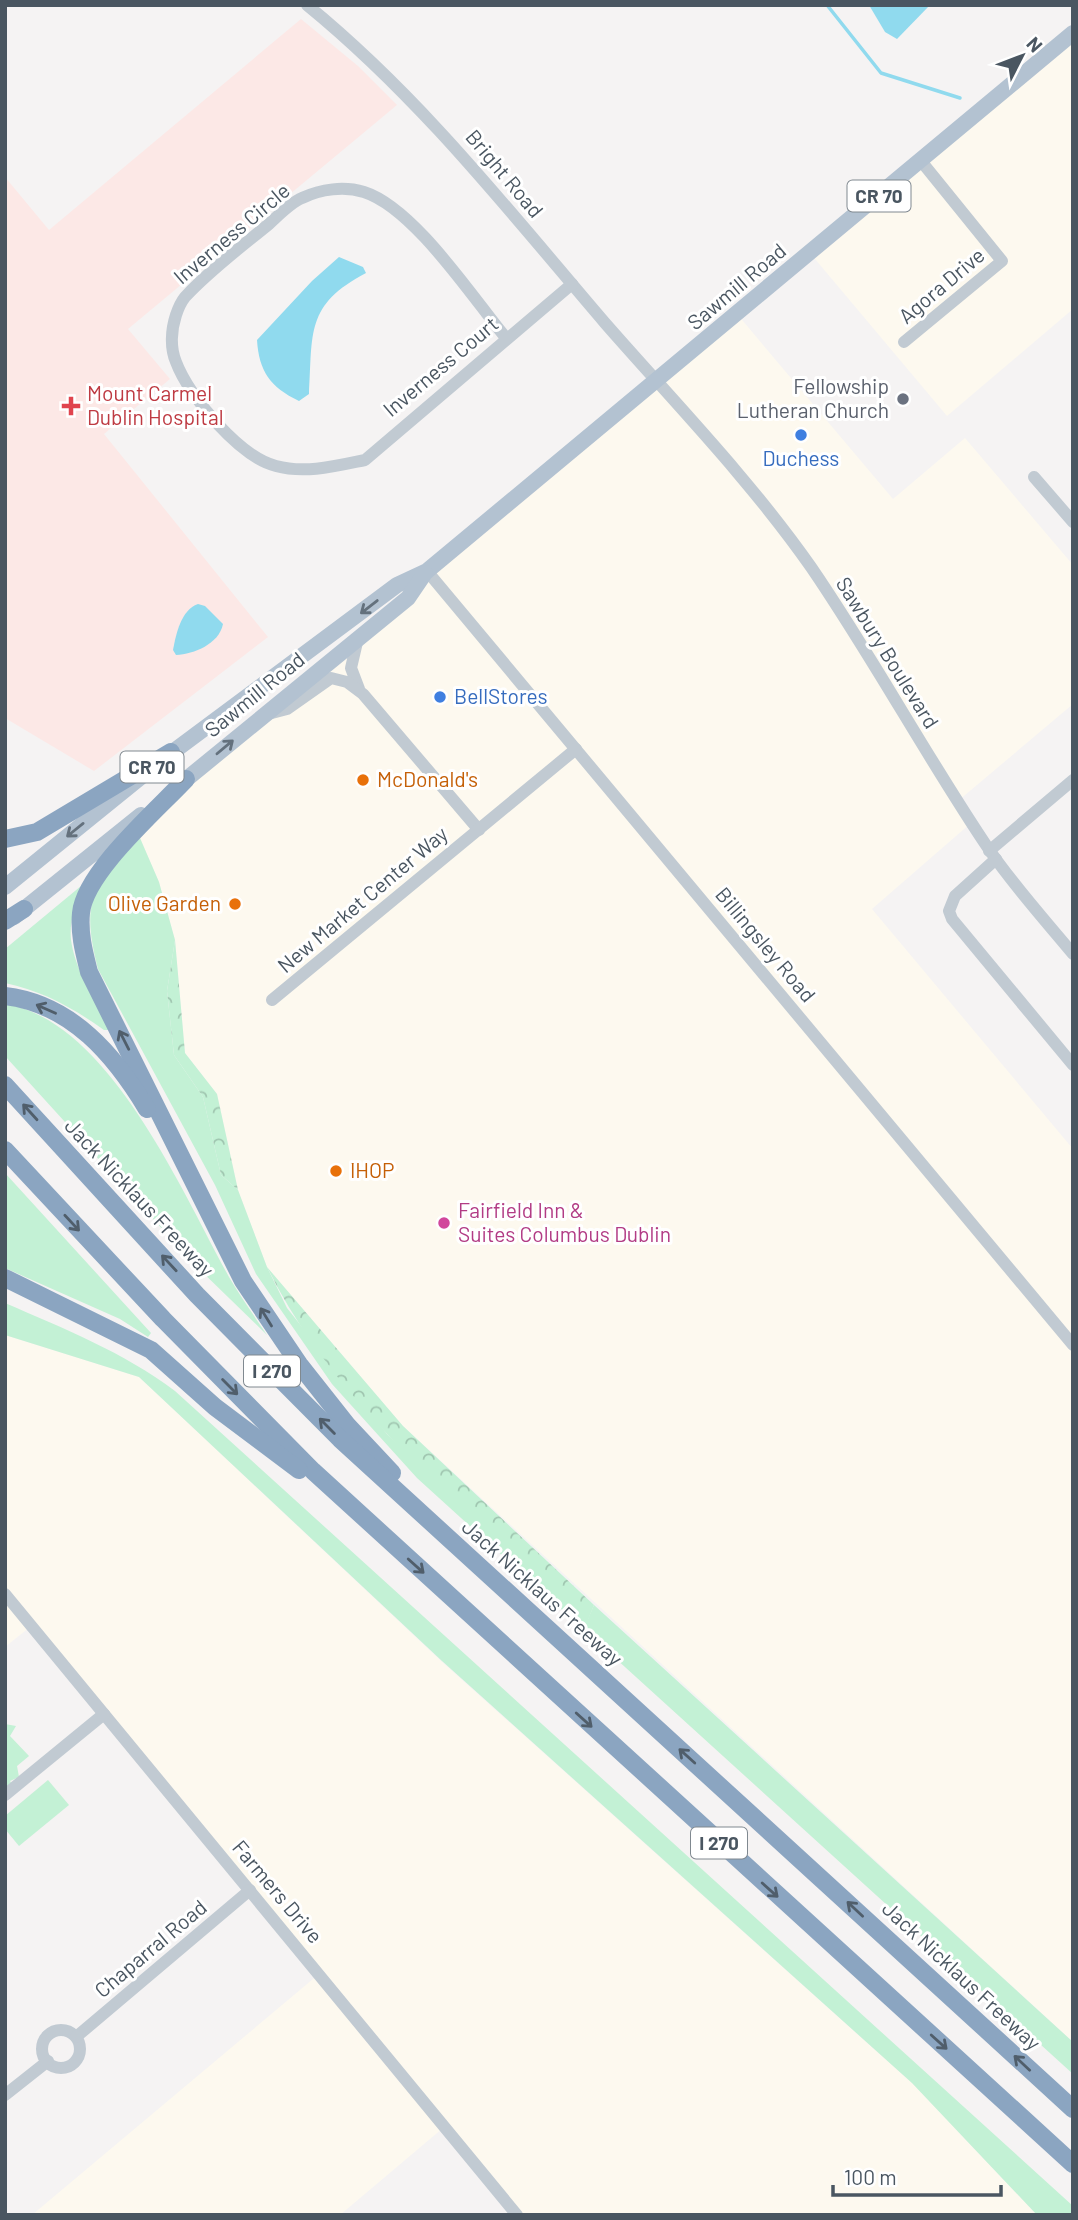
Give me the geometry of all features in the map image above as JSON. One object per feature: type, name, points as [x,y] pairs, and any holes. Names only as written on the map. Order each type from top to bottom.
[{"type":"highway","points":[[5,839],[37,832],[172,752]]},
{"type":"highway","points":[[186,779],[102,869],[89,888],[81,911],[81,940],[89,972],[243,1281],[299,1364],[348,1426],[503,1590]]},
{"type":"highway","points":[[5,923],[24,909]]},
{"type":"highway","points":[[5,996],[49,1009],[80,1028],[107,1051],[127,1077],[197,1190]]},
{"type":"highway","name":"Jack Nicklaus Freeway","points":[[5,1086],[207,1304],[340,1439],[1073,2109]]},
{"type":"highway","name":"I 270","points":[[5,1150],[163,1319],[366,1520],[1073,2164]]},
{"type":"highway","points":[[5,1278],[151,1349],[215,1407],[366,1520]]},
{"type":"highway","points":[[5,1291],[49,1310],[98,1324]]},
{"type":"main road","name":"Sawmill Road","points":[[5,887],[172,752],[397,585],[426,571],[1073,33]]},
{"type":"main road","name":"Sawmill Road","points":[[24,909],[408,598],[426,571]]},
{"type":"street","name":"Bright Road","points":[[307,5],[367,56],[428,116],[658,380]]},
{"type":"street","name":"Agora Drive","points":[[904,342],[1002,261],[921,161]]},
{"type":"street","name":"Inverness Circle","points":[[330,467],[293,470],[273,466],[247,452],[227,433],[188,385],[175,362],[171,342],[175,317],[183,299],[299,199],[340,188],[363,191],[390,204],[410,222],[506,338]]},
{"type":"street","name":"Inverness Court","points":[[330,467],[365,460],[572,284]]},
{"type":"street","name":"Sawbury Boulevard","points":[[658,380],[811,568],[872,659],[903,716],[992,855],[1073,954]]},
{"type":"street","points":[[1034,477],[1073,522]]},
{"type":"street","name":"Billingsley Road","points":[[426,571],[1073,1345]]},
{"type":"street","points":[[358,638],[351,668],[359,689]]},
{"type":"street","points":[[264,715],[287,709],[331,678],[359,689]]},
{"type":"street","name":"New Market Center Way","points":[[359,689],[479,830]]},
{"type":"street","name":"New Market Center Way","points":[[272,1000],[576,749]]},
{"type":"street","points":[[1073,780],[992,855],[955,896],[949,911],[952,919],[1073,1065]]},
{"type":"street","name":"Farmers Drive","points":[[5,1594],[517,2215]]},
{"type":"street","points":[[5,1795],[104,1714]]},
{"type":"street","name":"Chaparral Road","points":[[76,2037],[250,1890]]},
{"type":"street","points":[[64,2030],[76,2037],[80,2053],[74,2063],[57,2067],[48,2061],[43,2047],[50,2033],[64,2030]]},
{"type":"street","points":[[5,2095],[48,2061]]},
{"type":"shaded area","name":"Mount Carmel Dublin Hospital","points":[[301,19],[358,66],[397,105],[128,329],[170,379],[104,434],[268,637],[94,771],[5,718],[5,177],[49,230]]},
{"type":"shaded area","points":[[1073,33],[1073,309],[947,416],[810,253]]},
{"type":"shaded area","points":[[737,314],[893,499],[965,438],[1073,565],[1073,704],[958,801],[971,823],[872,909],[1073,1149],[1073,2042],[403,1426],[267,1267],[238,1190],[217,1094],[185,1053],[175,940],[159,882],[140,838],[186,779]]},
{"type":"shaded area","points":[[5,1335],[139,1377],[442,1662],[912,2083],[1037,2215],[516,2215],[443,2128],[340,2215],[32,2215],[319,1974],[30,1627],[5,1647]]},
{"type":"green space","points":[[140,838],[159,882],[175,940],[167,991],[174,1055],[203,1097],[221,1175],[238,1190],[267,1267],[287,1308],[387,1434],[588,1619],[594,1605],[1073,2042],[1073,2074],[417,1478],[332,1384],[256,1274],[215,1185],[98,969],[90,926],[95,896],[111,870]]},
{"type":"green space","points":[[81,886],[71,926],[73,951],[87,986],[110,1030],[104,1030],[45,996],[5,983],[5,949]]},
{"type":"green space","points":[[175,940],[185,1053],[217,1094],[238,1190],[221,1175],[203,1097],[174,1055],[167,991]]},
{"type":"green space","points":[[5,1004],[43,1017],[77,1042],[109,1076],[139,1115],[229,1277],[267,1335],[194,1264],[5,1056]]},
{"type":"green space","points":[[5,1173],[151,1333],[148,1337],[120,1319],[5,1268]]},
{"type":"green space","points":[[267,1267],[403,1426],[594,1605],[588,1620],[454,1500],[369,1414],[331,1368],[296,1319]]},
{"type":"green space","points":[[5,1303],[114,1353],[175,1391],[1073,2206],[1073,2215],[1037,2215],[912,2083],[442,1661],[139,1377],[5,1335]]},
{"type":"green space","points":[[5,1724],[16,1726],[10,1736],[29,1756],[17,1766],[19,1777],[10,1781],[12,1784],[5,1789]]},
{"type":"green space","points":[[48,1780],[69,1805],[19,1846],[5,1829],[5,1816]]},
{"type":"water","points":[[869,5],[930,5],[897,39],[885,32]]},
{"type":"water","points":[[339,257],[363,267],[366,273],[346,285],[322,309],[313,337],[309,394],[299,401],[280,390],[268,377],[260,361],[257,340],[312,281]]},
{"type":"water","points":[[198,604],[205,606],[223,624],[221,631],[205,647],[176,655],[173,650],[180,623],[187,611]]},
{"type":"waterway","points":[[827,5],[881,73],[960,98]]},
{"type":"place","name":"Fellowship Lutheran Church","points":[[903,399]]},
{"type":"place","name":"Mount Carmel Dublin Hospital","points":[[71,406]]},
{"type":"place","name":"Duchess","points":[[801,435]]},
{"type":"place","name":"BellStores","points":[[440,697]]},
{"type":"place","name":"McDonald's","points":[[363,780]]},
{"type":"place","name":"Olive Garden","points":[[235,904]]},
{"type":"place","name":"IHOP","points":[[336,1171]]},
{"type":"place","name":"Fairfield Inn & Suites Columbus Dublin","points":[[444,1223]]}]
